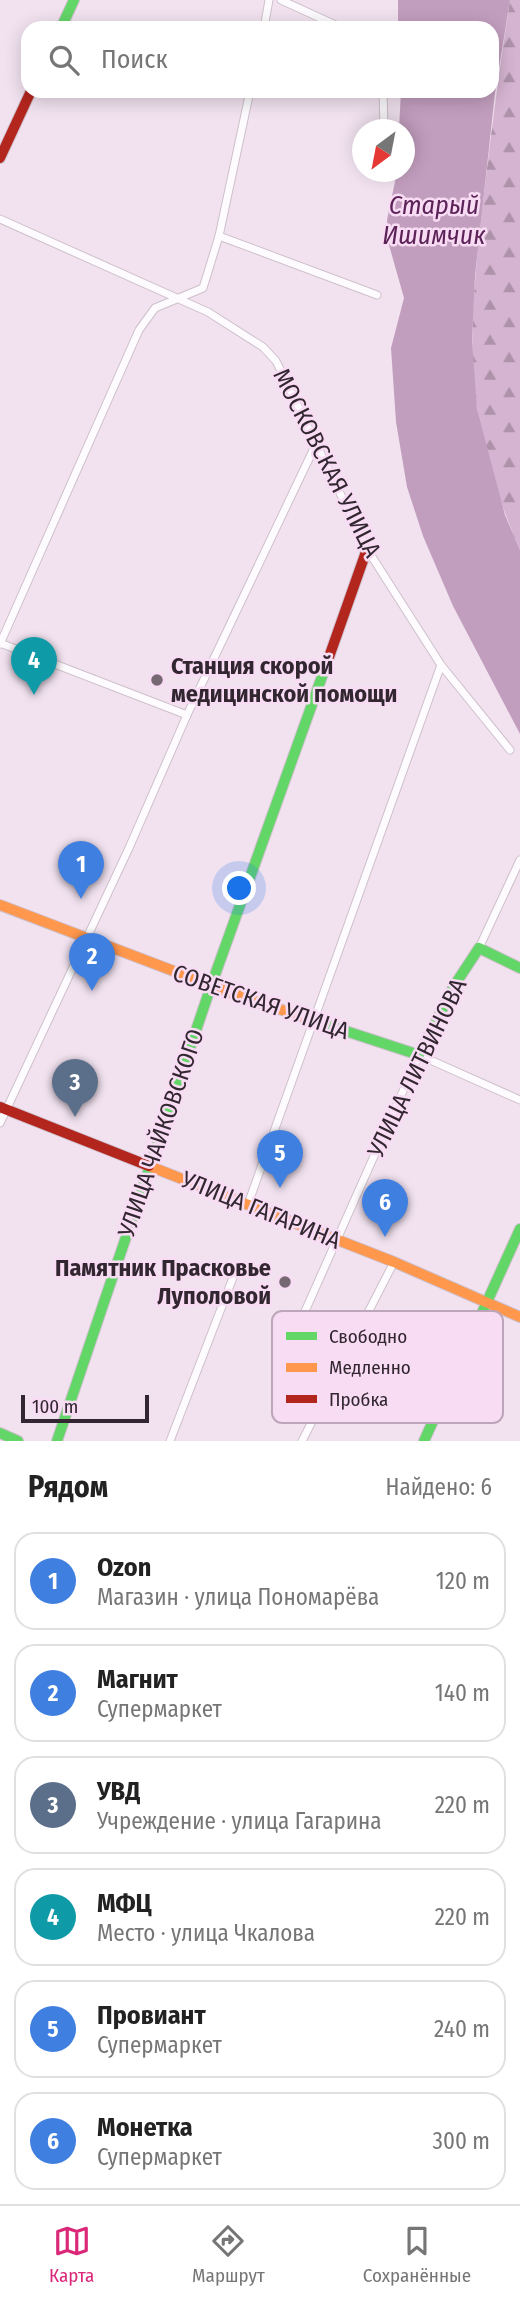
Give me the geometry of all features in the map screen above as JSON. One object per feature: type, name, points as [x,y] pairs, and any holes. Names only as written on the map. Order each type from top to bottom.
[{"type":"main road","points":[[64,21],[75,0]]},
{"type":"main road","points":[[0,158],[29,98]]},
{"type":"main road","name":"УЛИЦА ЧАЙКОВСКОГО","points":[[57,1441],[211,986],[368,549]]},
{"type":"main road","name":"СОВЕТСКАЯ УЛИЦА","points":[[0,905],[211,986],[419,1055]]},
{"type":"main road","points":[[478,948],[520,968]]},
{"type":"main road","name":"УЛИЦА ЛИТВИНОВА","points":[[419,1055],[454,986],[478,948]]},
{"type":"main road","name":"УЛИЦА ГАГАРИНА","points":[[3,1108],[394,1262],[520,1317]]},
{"type":"main road","points":[[483,1311],[520,1229]]},
{"type":"main road","points":[[424,1441],[432,1423]]},
{"type":"main road","points":[[0,1433],[18,1441]]},
{"type":"street","points":[[266,21],[270,0]]},
{"type":"street","points":[[281,0],[327,21]]},
{"type":"street","points":[[187,715],[0,643],[139,330],[155,308],[203,288],[219,236],[249,98]]},
{"type":"street","points":[[383,98],[384,119]]},
{"type":"street","name":"МОСКОВСКАЯ УЛИЦА","points":[[0,219],[208,312],[263,347],[276,361],[368,549],[441,665],[510,750]]},
{"type":"street","points":[[219,236],[377,295]]},
{"type":"street","points":[[0,1123],[3,1108],[86,939],[187,715],[316,444]]},
{"type":"street","points":[[248,1205],[441,665]]},
{"type":"street","name":"УЛИЦА ЛИТВИНОВА","points":[[478,948],[520,860]]},
{"type":"street","name":"УЛИЦА ЛИТВИНОВА","points":[[305,1311],[419,1055]]},
{"type":"street","name":"СОВЕТСКАЯ УЛИЦА","points":[[419,1055],[520,1100]]},
{"type":"street","points":[[369,1311],[394,1262]]},
{"type":"street","points":[[170,1441],[234,1275]]},
{"type":"street","points":[[302,1441],[311,1423]]},
{"type":"green space","points":[[510,0],[520,0],[520,550],[500,498],[484,444],[474,384],[473,310],[479,235],[496,98],[499,98],[499,78]]},
{"type":"water","name":"Старый Ишимчик","points":[[398,0],[510,0],[499,68],[499,21],[398,21]]},
{"type":"water","name":"Старый Ишимчик","points":[[401,98],[494,98],[475,276],[472,340],[477,409],[505,515],[520,550],[520,734],[453,606],[423,536],[407,487],[396,422],[391,348],[404,298],[389,245],[387,220],[395,182],[415,182],[415,119],[400,119]]},
{"type":"traffic: fast","points":[[64,21],[74,0]]},
{"type":"traffic: fast","points":[[57,1441],[211,986],[329,657]]},
{"type":"traffic: fast","points":[[306,1018],[419,1055],[454,986],[479,948],[520,968]]},
{"type":"traffic: fast","points":[[483,1311],[520,1229]]},
{"type":"traffic: fast","points":[[424,1441],[432,1423]]},
{"type":"traffic: fast","points":[[0,1433],[18,1441]]},
{"type":"traffic: slow","points":[[0,905],[234,994],[306,1018]]},
{"type":"traffic: slow","points":[[149,1166],[394,1262],[520,1317]]},
{"type":"traffic: jam","points":[[0,158],[28,98]]},
{"type":"traffic: jam","points":[[329,657],[367,549]]},
{"type":"traffic: jam","points":[[0,1107],[149,1166]]},
{"type":"place","name":"Станция скорой медицинской помощи","points":[[157,680]]},
{"type":"place","name":"МФЦ","points":[[34,695]]},
{"type":"place","name":"Ozon","points":[[81,899]]},
{"type":"place","name":"Магнит","points":[[92,991]]},
{"type":"place","name":"УВД","points":[[75,1117]]},
{"type":"place","name":"Провиант","points":[[280,1188]]},
{"type":"place","name":"Монетка","points":[[385,1237]]},
{"type":"place","name":"Памятник Прасковье Луполовой","points":[[285,1282]]}]
